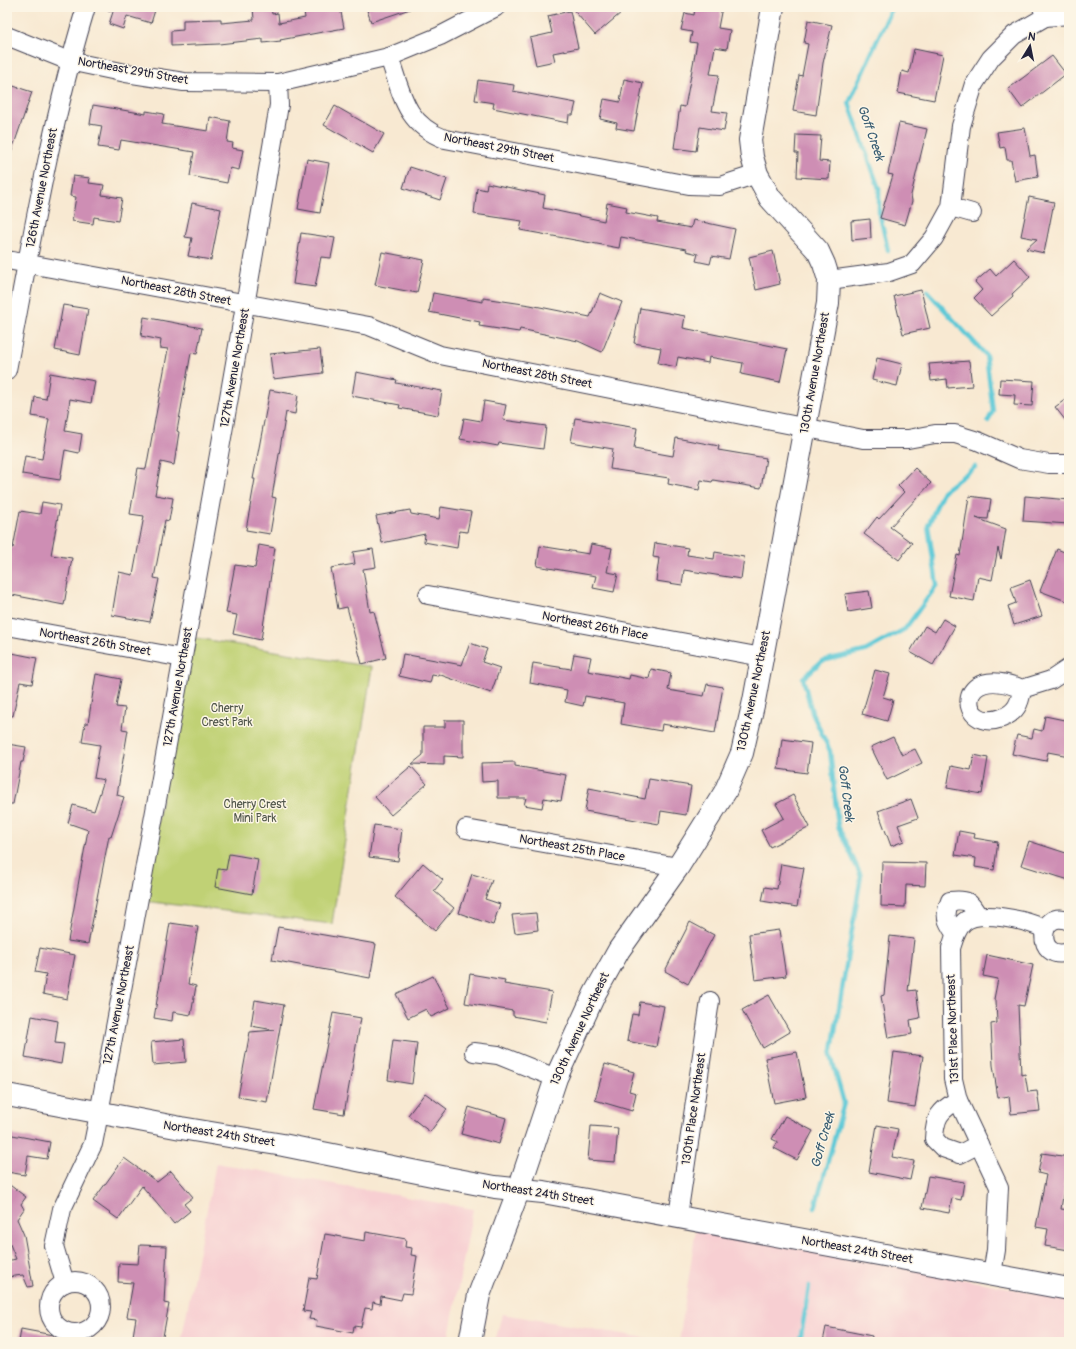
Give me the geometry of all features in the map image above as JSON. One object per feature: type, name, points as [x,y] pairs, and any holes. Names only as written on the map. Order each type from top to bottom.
[{"type":"street","name":"126th Avenue Northeast","points":[[7,370],[46,163],[69,60],[86,7]]},
{"type":"street","points":[[389,57],[440,36],[496,7]]},
{"type":"street","name":"130th Avenue Northeast","points":[[470,1342],[479,1295],[519,1189],[556,1078],[595,993],[619,950],[678,867],[725,792],[742,754],[754,701],[806,427],[828,303],[829,280],[818,251],[770,198],[757,174],[752,157],[750,140],[773,7]]},
{"type":"street","points":[[829,280],[889,272],[912,264],[934,238],[951,206],[961,126],[974,84],[991,58],[1014,35],[1044,12],[1069,15]]},
{"type":"street","name":"Northeast 29th Street","points":[[7,36],[69,60],[126,73],[184,82],[278,83],[389,57],[410,114],[426,130],[446,139],[689,185],[720,186],[757,174]]},
{"type":"street","name":"127th Avenue Northeast","points":[[65,1282],[54,1246],[62,1209],[93,1144],[99,1113],[183,658],[246,304],[280,105],[278,83]]},
{"type":"street","points":[[951,206],[972,214]]},
{"type":"street","name":"Northeast 28th Street","points":[[7,260],[369,326],[440,355],[863,439],[908,439],[935,434],[955,434],[978,441],[1019,459],[1049,464],[1069,464]]},
{"type":"street","name":"Northeast 26th Place","points":[[428,595],[762,657]]},
{"type":"street","name":"Northeast 26th Street","points":[[7,626],[183,658]]},
{"type":"street","points":[[1022,690],[1051,680],[1069,668]]},
{"type":"street","name":"Northeast 25th Place","points":[[466,829],[678,867]]},
{"type":"street","name":"131st Place Northeast","points":[[992,1274],[996,1250],[999,1187],[958,1100],[953,1079],[951,948],[966,924],[994,916],[1045,929]]},
{"type":"street","points":[[1069,921],[1059,919],[1053,920],[1045,929],[1044,941],[1051,951],[1063,954],[1069,952]]},
{"type":"street","name":"130th Place Northeast","points":[[678,1216],[710,1001]]},
{"type":"street","points":[[474,1052],[498,1055],[556,1078]]},
{"type":"street","name":"Northeast 24th Street","points":[[7,1095],[99,1113],[283,1145],[442,1177],[543,1192],[678,1216],[1069,1289]]},
{"type":"street","points":[[958,1100],[944,1108],[935,1121],[934,1139],[943,1148],[960,1154],[979,1144]]},
{"type":"shaded area","points":[[216,1163],[473,1209],[448,1342],[181,1342]]},
{"type":"shaded area","points":[[696,1229],[1069,1299],[1069,1342],[679,1342]]},
{"type":"shaded area","points":[[502,1314],[671,1342],[495,1342]]},
{"type":"green space","name":"Cherry Crest Mini Park","points":[[190,637],[372,667],[332,924],[144,901]]},
{"type":"building","points":[[108,7],[156,7],[151,23],[127,16],[123,29],[109,24],[113,12],[108,10]]},
{"type":"building","points":[[253,7],[271,7],[272,14],[278,13],[279,23],[305,18],[304,11],[326,7],[340,7],[344,28],[280,40],[281,41],[263,43],[263,39],[219,44],[171,46],[171,31],[183,30],[183,20],[221,19],[221,23],[254,20]]},
{"type":"building","points":[[366,7],[410,7],[410,9],[371,22]]},
{"type":"building","points":[[571,7],[628,7],[595,35]]},
{"type":"building","points":[[695,7],[722,7],[718,28],[730,30],[727,49],[715,47],[710,74],[719,75],[712,111],[727,113],[724,131],[700,127],[696,151],[674,148],[680,106],[685,107],[697,43],[690,42],[692,32],[681,30],[685,13],[694,15]]},
{"type":"building","points":[[570,11],[578,48],[553,53],[555,61],[536,65],[530,38],[552,33],[548,16]]},
{"type":"building","points":[[808,20],[832,25],[823,63],[816,115],[793,111],[799,75],[802,76],[808,44],[804,43]]},
{"type":"building","points":[[914,49],[943,55],[934,100],[898,93],[902,71],[909,73]]},
{"type":"building","points":[[1052,56],[1066,74],[1022,108],[1008,89]]},
{"type":"building","points":[[624,79],[643,83],[634,131],[616,128],[617,123],[600,119],[604,99],[620,102]]},
{"type":"building","points":[[478,80],[514,85],[513,91],[576,103],[573,115],[569,115],[568,123],[493,108],[494,103],[475,100]]},
{"type":"building","points":[[7,84],[32,92],[9,159],[7,158]]},
{"type":"building","points":[[93,105],[146,114],[146,111],[164,114],[162,124],[208,131],[210,117],[230,121],[227,142],[233,143],[232,148],[243,150],[239,170],[230,168],[227,183],[190,176],[194,152],[121,140],[119,150],[98,147],[102,126],[90,124]]},
{"type":"building","points":[[335,106],[384,134],[373,153],[324,125]]},
{"type":"building","points":[[899,123],[927,129],[911,195],[912,201],[905,225],[880,218],[893,175],[888,174]]},
{"type":"building","points":[[1025,128],[1030,156],[1035,155],[1038,177],[1015,181],[1011,160],[1007,160],[1005,147],[1000,148],[997,132]]},
{"type":"building","points":[[796,135],[821,136],[819,161],[830,162],[829,179],[797,177],[798,153],[795,153]]},
{"type":"building","points":[[307,159],[329,163],[320,213],[298,209]]},
{"type":"building","points":[[410,167],[447,179],[440,200],[403,188]]},
{"type":"building","points":[[73,176],[90,178],[89,183],[104,185],[102,195],[122,198],[118,221],[94,217],[93,224],[72,221],[76,197],[70,196]]},
{"type":"building","points":[[487,183],[545,195],[543,208],[604,221],[607,203],[627,207],[626,212],[658,218],[657,222],[691,228],[693,220],[735,229],[729,259],[712,256],[710,264],[696,261],[698,254],[686,251],[687,249],[621,237],[619,248],[520,230],[522,221],[474,214],[477,188],[486,190]]},
{"type":"building","points":[[1029,197],[1054,202],[1044,253],[1026,249],[1037,239],[1021,236]]},
{"type":"building","points":[[192,203],[221,209],[211,260],[188,256],[192,238],[185,237]]},
{"type":"building","points":[[870,219],[871,238],[852,240],[851,221]]},
{"type":"building","points":[[301,233],[335,238],[331,258],[321,257],[315,287],[293,284]]},
{"type":"building","points":[[773,251],[780,284],[756,290],[749,257]]},
{"type":"building","points":[[382,252],[424,260],[417,293],[375,285]]},
{"type":"building","points":[[1014,259],[1030,277],[1012,294],[1013,296],[991,316],[974,298],[982,290],[975,282],[990,269],[996,276]]},
{"type":"building","points":[[921,290],[930,328],[903,334],[894,296]]},
{"type":"building","points":[[433,293],[483,302],[483,298],[530,305],[590,317],[600,293],[622,302],[602,352],[578,341],[520,329],[519,332],[479,326],[480,322],[429,312]]},
{"type":"building","points":[[63,305],[88,309],[80,355],[55,350]]},
{"type":"building","points":[[640,308],[685,316],[683,328],[787,349],[780,382],[741,374],[743,363],[709,357],[708,363],[678,357],[676,367],[658,363],[661,348],[634,343]]},
{"type":"building","points":[[144,317],[202,328],[197,354],[191,353],[177,431],[179,432],[174,465],[161,462],[155,495],[173,498],[169,521],[165,520],[154,578],[159,579],[150,622],[112,615],[119,572],[133,575],[144,516],[130,514],[138,468],[146,469],[168,349],[160,348],[161,340],[141,336]]},
{"type":"building","points":[[320,349],[323,373],[273,379],[270,354]]},
{"type":"building","points":[[877,358],[902,364],[897,386],[872,380]]},
{"type":"building","points":[[969,361],[972,386],[948,388],[947,379],[931,381],[929,364]]},
{"type":"building","points":[[356,372],[397,380],[396,383],[442,391],[438,415],[399,408],[400,405],[352,396]]},
{"type":"building","points":[[50,373],[95,381],[91,403],[70,399],[65,431],[82,434],[79,453],[65,450],[60,480],[22,474],[25,456],[42,459],[49,419],[32,416],[35,397],[46,399]]},
{"type":"building","points":[[1000,379],[1034,381],[1032,406],[1014,405],[1015,395],[999,394]]},
{"type":"building","points":[[270,390],[298,395],[295,414],[286,412],[272,497],[276,498],[270,534],[246,530],[255,479],[253,479]]},
{"type":"building","points":[[1069,397],[1069,425],[1055,407]]},
{"type":"building","points":[[484,401],[506,405],[503,420],[546,426],[543,449],[499,443],[498,446],[460,439],[464,418],[481,421]]},
{"type":"building","points":[[575,418],[637,428],[634,449],[673,456],[676,438],[719,446],[718,450],[766,458],[761,488],[713,480],[712,482],[701,480],[699,490],[668,484],[669,478],[610,469],[613,449],[571,442]]},
{"type":"building","points":[[915,468],[931,483],[890,527],[912,543],[899,560],[864,534],[877,517],[879,519],[904,492],[898,486]]},
{"type":"building","points":[[969,496],[991,499],[988,519],[976,518],[1006,529],[1001,559],[998,548],[992,580],[978,577],[974,601],[949,596],[957,555],[960,556]]},
{"type":"building","points":[[1025,496],[1069,500],[1069,524],[1023,521]]},
{"type":"building","points":[[42,502],[60,505],[51,555],[72,558],[64,605],[7,594],[7,564],[10,547],[13,548],[20,511],[40,514]]},
{"type":"building","points":[[441,507],[471,512],[467,532],[459,531],[457,548],[424,542],[425,534],[382,543],[376,516],[410,510],[411,514],[439,519]]},
{"type":"building","points":[[655,543],[688,548],[687,555],[714,559],[715,552],[744,557],[741,579],[684,570],[682,585],[656,581],[659,558],[653,557]]},
{"type":"building","points":[[591,544],[612,548],[607,572],[618,574],[614,592],[593,588],[596,576],[537,566],[540,546],[589,554]]},
{"type":"building","points":[[259,545],[275,548],[261,640],[233,634],[237,615],[226,613],[235,565],[255,568]]},
{"type":"building","points":[[373,549],[376,567],[363,569],[370,612],[374,611],[386,658],[362,664],[347,607],[338,609],[331,568],[355,564],[353,552]]},
{"type":"building","points":[[1057,549],[1069,554],[1069,602],[1040,591]]},
{"type":"building","points":[[1030,580],[1042,616],[1014,625],[1008,606],[1016,603],[1011,587]]},
{"type":"building","points":[[869,591],[872,608],[848,612],[845,594]]},
{"type":"building","points":[[943,619],[955,626],[933,665],[910,652],[925,626],[935,632]]},
{"type":"building","points":[[470,643],[487,649],[482,662],[500,668],[491,693],[438,674],[438,676],[432,675],[430,683],[399,676],[403,654],[462,665]]},
{"type":"building","points":[[7,652],[37,658],[32,684],[20,682],[13,716],[7,715]]},
{"type":"building","points":[[574,654],[591,657],[588,671],[629,679],[630,675],[649,679],[651,669],[671,673],[668,690],[704,696],[707,684],[723,687],[715,733],[662,724],[661,731],[621,724],[624,703],[585,696],[583,706],[565,702],[567,690],[530,683],[533,663],[571,669]]},
{"type":"building","points":[[875,670],[890,674],[883,697],[893,700],[887,721],[862,714]]},
{"type":"building","points":[[96,674],[121,679],[116,707],[125,708],[122,729],[128,730],[117,795],[124,797],[111,837],[109,836],[88,944],[68,941],[88,830],[68,823],[73,805],[94,811],[104,780],[94,778],[100,745],[82,742],[85,723],[88,723]]},
{"type":"building","points":[[1045,716],[1069,721],[1069,756],[1048,752],[1046,761],[1012,754],[1017,735],[1032,738],[1034,729],[1042,731]]},
{"type":"building","points":[[445,720],[463,720],[463,757],[444,756],[444,765],[412,764],[423,755],[423,727],[445,727]]},
{"type":"building","points":[[893,737],[902,755],[915,749],[922,763],[887,780],[871,747]]},
{"type":"building","points":[[782,739],[811,743],[807,773],[778,769]]},
{"type":"building","points":[[7,744],[26,747],[23,762],[21,762],[13,804],[7,804]]},
{"type":"building","points":[[974,755],[988,758],[982,794],[947,788],[951,766],[971,770]]},
{"type":"building","points":[[515,762],[515,766],[566,775],[561,801],[544,798],[542,808],[524,805],[526,798],[498,798],[498,781],[482,782],[481,763]]},
{"type":"building","points":[[411,766],[427,784],[391,815],[375,797]]},
{"type":"building","points":[[649,779],[691,786],[686,815],[661,811],[659,824],[585,811],[589,788],[645,799]]},
{"type":"building","points":[[793,795],[810,827],[770,847],[761,830],[784,818],[776,804]]},
{"type":"building","points":[[911,799],[918,818],[898,825],[904,841],[891,846],[878,811]]},
{"type":"building","points":[[374,825],[402,829],[398,861],[369,857]]},
{"type":"building","points":[[959,831],[975,834],[974,838],[998,842],[994,870],[975,867],[976,858],[955,855]]},
{"type":"building","points":[[1029,841],[1069,854],[1069,880],[1021,865]]},
{"type":"building","points":[[229,854],[258,859],[252,894],[215,887],[218,869],[226,870]]},
{"type":"building","points":[[882,862],[926,863],[925,886],[906,885],[905,907],[881,906]]},
{"type":"building","points":[[423,863],[443,880],[434,891],[454,908],[435,931],[395,897]]},
{"type":"building","points":[[781,864],[804,868],[797,907],[762,901],[765,887],[777,889]]},
{"type":"building","points":[[472,874],[492,880],[485,899],[500,904],[493,925],[459,913]]},
{"type":"building","points":[[536,913],[538,930],[515,933],[512,915]]},
{"type":"building","points":[[690,922],[714,935],[688,984],[665,971]]},
{"type":"building","points":[[170,923],[198,927],[188,984],[196,986],[191,1015],[173,1012],[172,1021],[154,1018]]},
{"type":"building","points":[[278,927],[376,944],[370,978],[272,960]]},
{"type":"building","points":[[779,930],[786,976],[755,980],[749,934]]},
{"type":"building","points":[[890,936],[914,939],[908,991],[916,990],[920,1018],[910,1020],[912,1034],[888,1038],[881,996],[884,995]]},
{"type":"building","points":[[40,948],[75,955],[67,999],[43,994],[46,974],[35,972]]},
{"type":"building","points":[[987,955],[1033,965],[1024,1006],[1018,1005],[1021,1075],[1025,1074],[1028,1092],[1037,1091],[1040,1111],[1011,1114],[1009,1096],[998,1098],[993,1065],[991,1024],[997,1023],[996,1000],[994,999],[998,979],[983,976]]},
{"type":"building","points":[[470,974],[505,980],[504,984],[552,992],[546,1022],[513,1016],[513,1011],[465,1003]]},
{"type":"building","points":[[433,976],[450,1008],[431,1017],[426,1009],[408,1018],[396,994]]},
{"type":"building","points":[[769,995],[790,1032],[763,1048],[742,1010]]},
{"type":"building","points":[[255,1000],[284,1005],[267,1102],[238,1097],[250,1032],[274,1030],[251,1026]]},
{"type":"building","points":[[640,1002],[664,1006],[656,1047],[627,1041],[632,1014],[638,1015]]},
{"type":"building","points":[[333,1013],[361,1018],[344,1114],[314,1109]]},
{"type":"building","points":[[32,1016],[58,1021],[55,1043],[64,1044],[61,1064],[25,1057]]},
{"type":"building","points":[[184,1039],[186,1062],[153,1065],[151,1042]]},
{"type":"building","points":[[393,1040],[417,1043],[412,1084],[388,1080]]},
{"type":"building","points":[[797,1052],[806,1097],[774,1103],[765,1058]]},
{"type":"building","points":[[894,1052],[923,1056],[915,1107],[887,1103]]},
{"type":"building","points":[[605,1064],[634,1072],[629,1091],[636,1093],[632,1111],[595,1100]]},
{"type":"building","points":[[425,1093],[447,1109],[430,1132],[408,1115]]},
{"type":"building","points":[[469,1107],[506,1118],[499,1144],[461,1134]]},
{"type":"building","points":[[785,1116],[813,1131],[797,1160],[774,1148],[778,1142],[772,1139]]},
{"type":"building","points":[[877,1125],[898,1129],[892,1157],[914,1161],[910,1180],[869,1172]]},
{"type":"building","points":[[591,1126],[618,1128],[615,1162],[588,1160]]},
{"type":"building","points":[[7,1134],[50,1142],[47,1159],[28,1156],[25,1175],[7,1172]]},
{"type":"building","points":[[1042,1153],[1069,1157],[1061,1209],[1069,1210],[1069,1250],[1045,1246],[1048,1229],[1036,1227],[1046,1175],[1038,1173]]},
{"type":"building","points":[[124,1158],[157,1182],[171,1171],[193,1197],[184,1204],[190,1211],[174,1224],[142,1186],[118,1219],[93,1201]]},
{"type":"building","points":[[928,1176],[964,1182],[961,1200],[952,1198],[949,1213],[922,1208]]},
{"type":"building","points":[[7,1183],[26,1197],[21,1204],[24,1209],[17,1219],[24,1235],[33,1286],[28,1287],[23,1275],[7,1277],[7,1261],[16,1259],[7,1237]]},
{"type":"building","points":[[366,1232],[406,1239],[405,1247],[412,1248],[411,1255],[417,1256],[411,1294],[403,1293],[401,1300],[381,1296],[380,1304],[373,1302],[372,1309],[365,1308],[361,1327],[354,1326],[353,1333],[316,1326],[317,1320],[309,1319],[311,1312],[303,1311],[309,1278],[317,1279],[325,1234],[365,1241]]},
{"type":"building","points":[[140,1245],[167,1246],[164,1303],[169,1304],[162,1342],[132,1342],[136,1318],[127,1317],[133,1283],[118,1282],[119,1263],[138,1264]]},
{"type":"building","points":[[826,1327],[872,1336],[871,1342],[823,1342]]},
{"type":"building","points":[[21,1329],[58,1336],[58,1342],[19,1342]]},
{"type":"waterway","name":"Goff Creek","points":[[888,250],[879,212],[879,189],[849,103],[892,7]]},
{"type":"waterway","name":"Goff Creek","points":[[927,291],[986,355],[993,411],[988,421]]},
{"type":"waterway","name":"Goff Creek","points":[[815,1208],[844,1103],[831,1056],[861,876],[838,826],[830,751],[812,713],[803,678],[822,661],[865,651],[905,629],[937,585],[928,526],[943,491],[975,467]]},
{"type":"waterway","name":"Goff Creek","points":[[800,1342],[809,1287]]},
{"type":"park label","name":"Cherry Crest Park","points":[[227,715]]}]
